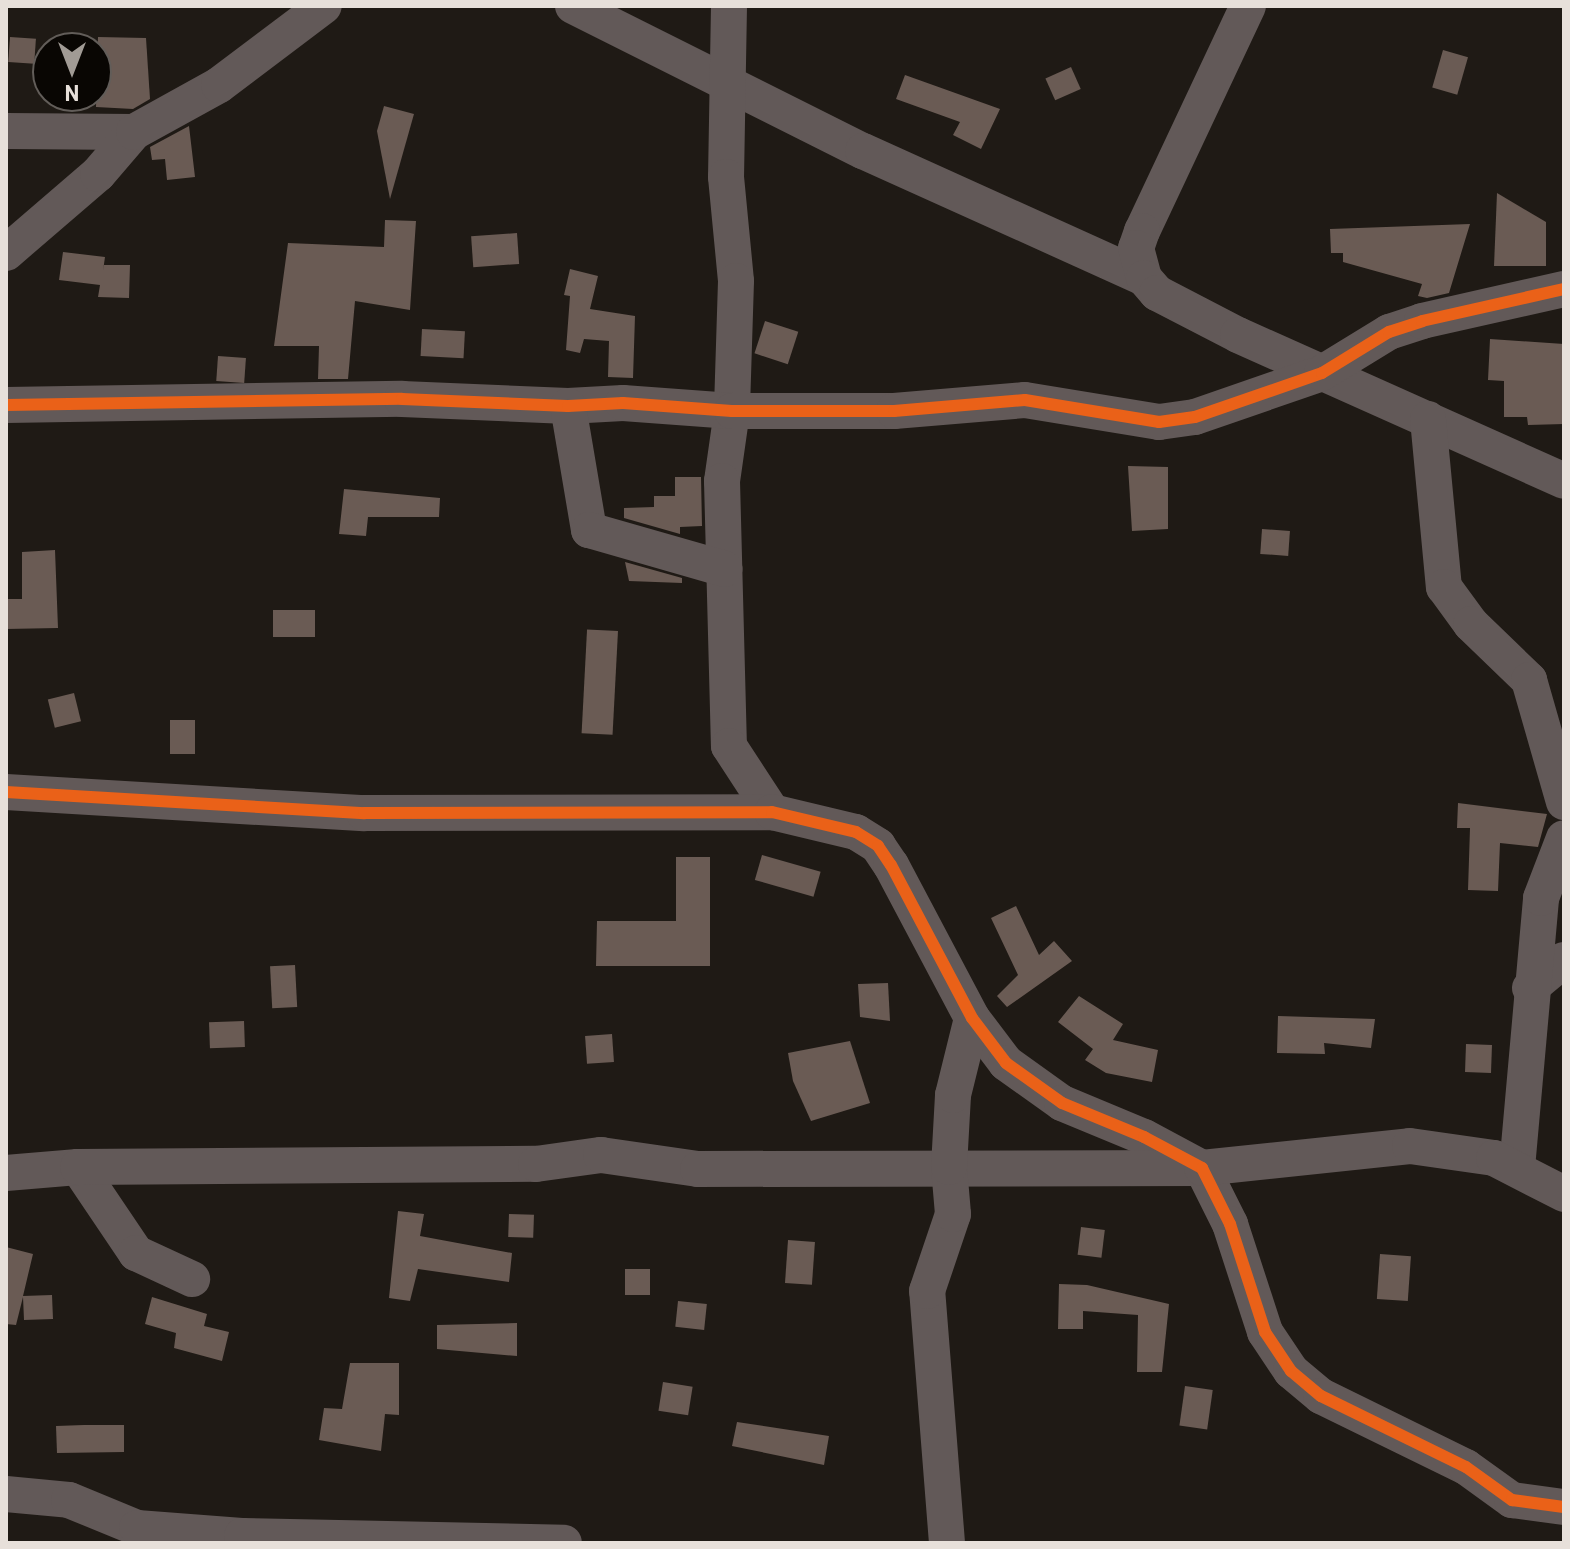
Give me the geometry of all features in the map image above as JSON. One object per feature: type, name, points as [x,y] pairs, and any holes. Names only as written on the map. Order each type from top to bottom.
[{"type":"street","points":[[6,253],[98,174],[134,132],[219,85],[324,6]]},
{"type":"street","points":[[573,6],[863,151],[1144,278],[1157,293],[1322,373],[1564,481]]},
{"type":"street","points":[[729,6],[726,177],[736,281],[732,411],[722,481],[729,746],[772,812]]},
{"type":"street","points":[[1144,278],[1136,248],[1142,231],[1248,6]]},
{"type":"street","points":[[6,131],[134,132]]},
{"type":"street","points":[[6,405],[402,399],[568,406],[637,403],[732,411],[894,411],[1025,400],[1159,422],[1195,417],[1322,373],[1389,332],[1564,289]]},
{"type":"street","points":[[568,406],[589,530],[725,569]]},
{"type":"street","points":[[1428,419],[1444,587],[1455,607],[1529,680],[1564,802]]},
{"type":"street","points":[[6,792],[348,813],[772,812],[820,820],[878,846],[913,901],[972,1018],[1006,1063],[1062,1103],[1144,1137],[1202,1168],[1230,1224],[1265,1332],[1291,1371],[1321,1396],[1466,1467],[1512,1500],[1564,1507]]},
{"type":"street","points":[[1517,1168],[1530,988],[1541,898],[1564,838]]},
{"type":"street","points":[[1530,988],[1564,960]]},
{"type":"street","points":[[947,1543],[927,1291],[953,1214],[949,1167],[953,1095],[972,1018]]},
{"type":"street","points":[[6,1173],[78,1167],[536,1164],[601,1155],[698,1169],[1202,1168],[1410,1146],[1469,1151],[1517,1168],[1564,1194]]},
{"type":"street","points":[[78,1167],[136,1253],[192,1279]]},
{"type":"street","points":[[6,1494],[69,1500],[137,1528],[246,1540],[564,1543]]},
{"type":"building","points":[[10,37],[32,39],[32,64],[8,62]]},
{"type":"building","points":[[112,37],[146,38],[150,99],[133,109],[112,108]]},
{"type":"building","points":[[1443,50],[1468,57],[1457,95],[1432,87]]},
{"type":"building","points":[[1071,67],[1081,89],[1055,100],[1045,78]]},
{"type":"building","points":[[905,75],[1000,109],[981,149],[953,135],[960,122],[896,99]]},
{"type":"building","points":[[384,106],[414,114],[390,199],[377,131]]},
{"type":"building","points":[[189,126],[195,177],[167,180],[165,159],[152,160],[150,147]]},
{"type":"building","points":[[1497,193],[1546,222],[1546,266],[1494,266]]},
{"type":"building","points":[[385,220],[416,221],[410,310],[355,301],[348,379],[318,379],[319,346],[274,346],[288,243],[384,247]]},
{"type":"building","points":[[1470,224],[1449,293],[1427,298],[1418,296],[1422,284],[1343,262],[1343,253],[1331,253],[1330,229]]},
{"type":"building","points":[[517,233],[519,264],[473,267],[471,236]]},
{"type":"building","points":[[63,252],[105,257],[103,271],[104,265],[130,265],[129,298],[98,297],[100,285],[59,280]]},
{"type":"building","points":[[570,269],[598,276],[590,309],[635,316],[633,378],[608,377],[609,341],[584,339],[580,353],[566,350],[570,296],[564,295]]},
{"type":"building","points":[[765,321],[798,332],[788,364],[754,353]]},
{"type":"building","points":[[422,329],[465,331],[464,358],[421,356]]},
{"type":"building","points":[[1490,339],[1564,344],[1564,424],[1528,425],[1527,417],[1504,417],[1504,381],[1488,380]]},
{"type":"building","points":[[218,356],[246,358],[244,383],[216,381]]},
{"type":"building","points":[[1128,466],[1168,467],[1168,529],[1132,531]]},
{"type":"building","points":[[675,477],[701,477],[702,526],[680,527],[680,534],[624,518],[624,508],[654,507],[654,496],[675,496]]},
{"type":"building","points":[[344,489],[440,498],[439,517],[368,517],[366,536],[339,534]]},
{"type":"building","points":[[1262,529],[1290,531],[1288,556],[1260,554]]},
{"type":"building","points":[[55,550],[58,628],[6,629],[6,599],[22,599],[22,552]]},
{"type":"building","points":[[625,562],[682,578],[682,583],[629,581]]},
{"type":"building","points":[[273,610],[315,610],[315,637],[273,637]]},
{"type":"building","points":[[587,629],[618,631],[613,735],[582,733]]},
{"type":"building","points":[[74,693],[81,721],[55,728],[48,700]]},
{"type":"building","points":[[170,720],[195,720],[195,754],[170,754]]},
{"type":"building","points":[[1458,803],[1547,814],[1538,847],[1500,843],[1498,891],[1468,890],[1470,828],[1457,828]]},
{"type":"building","points":[[762,855],[821,872],[813,897],[755,880]]},
{"type":"building","points":[[676,857],[710,857],[710,966],[596,966],[597,921],[676,921]]},
{"type":"building","points":[[1016,906],[1039,955],[1054,941],[1072,961],[1007,1007],[997,996],[1018,975],[991,918]]},
{"type":"building","points":[[295,965],[297,1007],[272,1008],[270,966]]},
{"type":"building","points":[[888,983],[890,1021],[860,1017],[858,984]]},
{"type":"building","points":[[1079,996],[1123,1024],[1113,1040],[1158,1050],[1152,1082],[1106,1073],[1085,1060],[1093,1049],[1058,1022]]},
{"type":"building","points":[[1278,1016],[1375,1019],[1371,1048],[1324,1043],[1325,1054],[1277,1053]]},
{"type":"building","points":[[244,1021],[245,1047],[210,1048],[209,1022]]},
{"type":"building","points":[[612,1034],[614,1062],[587,1064],[585,1036]]},
{"type":"building","points":[[850,1041],[870,1103],[811,1121],[793,1081],[788,1053]]},
{"type":"building","points":[[1466,1044],[1492,1045],[1491,1073],[1465,1072]]},
{"type":"building","points":[[398,1211],[424,1214],[420,1236],[512,1253],[509,1282],[418,1269],[410,1301],[389,1298]]},
{"type":"building","points":[[509,1214],[534,1215],[533,1238],[508,1237]]},
{"type":"building","points":[[1081,1227],[1105,1230],[1101,1258],[1078,1255]]},
{"type":"building","points":[[788,1240],[815,1242],[812,1285],[785,1283]]},
{"type":"building","points":[[6,1247],[33,1254],[23,1296],[52,1295],[53,1319],[24,1320],[23,1297],[16,1325],[6,1324]]},
{"type":"building","points":[[1380,1254],[1411,1256],[1408,1301],[1377,1299]]},
{"type":"building","points":[[625,1269],[650,1269],[650,1295],[625,1295]]},
{"type":"building","points":[[1059,1284],[1087,1285],[1169,1304],[1162,1372],[1137,1372],[1138,1315],[1083,1311],[1083,1329],[1058,1329]]},
{"type":"building","points":[[152,1297],[207,1314],[204,1326],[229,1332],[222,1361],[174,1348],[176,1333],[145,1324]]},
{"type":"building","points":[[678,1301],[707,1304],[704,1330],[675,1327]]},
{"type":"building","points":[[517,1323],[517,1356],[437,1349],[437,1325]]},
{"type":"building","points":[[350,1363],[399,1363],[399,1415],[385,1414],[381,1451],[319,1440],[324,1408],[342,1409]]},
{"type":"building","points":[[663,1382],[693,1387],[688,1415],[658,1411]]},
{"type":"building","points":[[1185,1386],[1213,1390],[1207,1430],[1179,1426]]},
{"type":"building","points":[[737,1422],[829,1436],[824,1465],[732,1446]]},
{"type":"building","points":[[124,1425],[124,1452],[57,1453],[56,1426]]},
{"type":"cycle path","points":[[6,405],[402,399],[568,406],[623,403],[732,411],[894,411],[1025,400],[1159,422],[1195,417],[1322,373],[1389,332],[1422,321],[1564,289]]},
{"type":"cycle path","points":[[6,792],[364,813],[772,812],[856,832],[878,846],[891,865],[972,1018],[1006,1063],[1062,1103],[1144,1137],[1202,1168],[1230,1224],[1265,1332],[1291,1371],[1321,1396],[1466,1467],[1512,1500],[1564,1507]]}]
